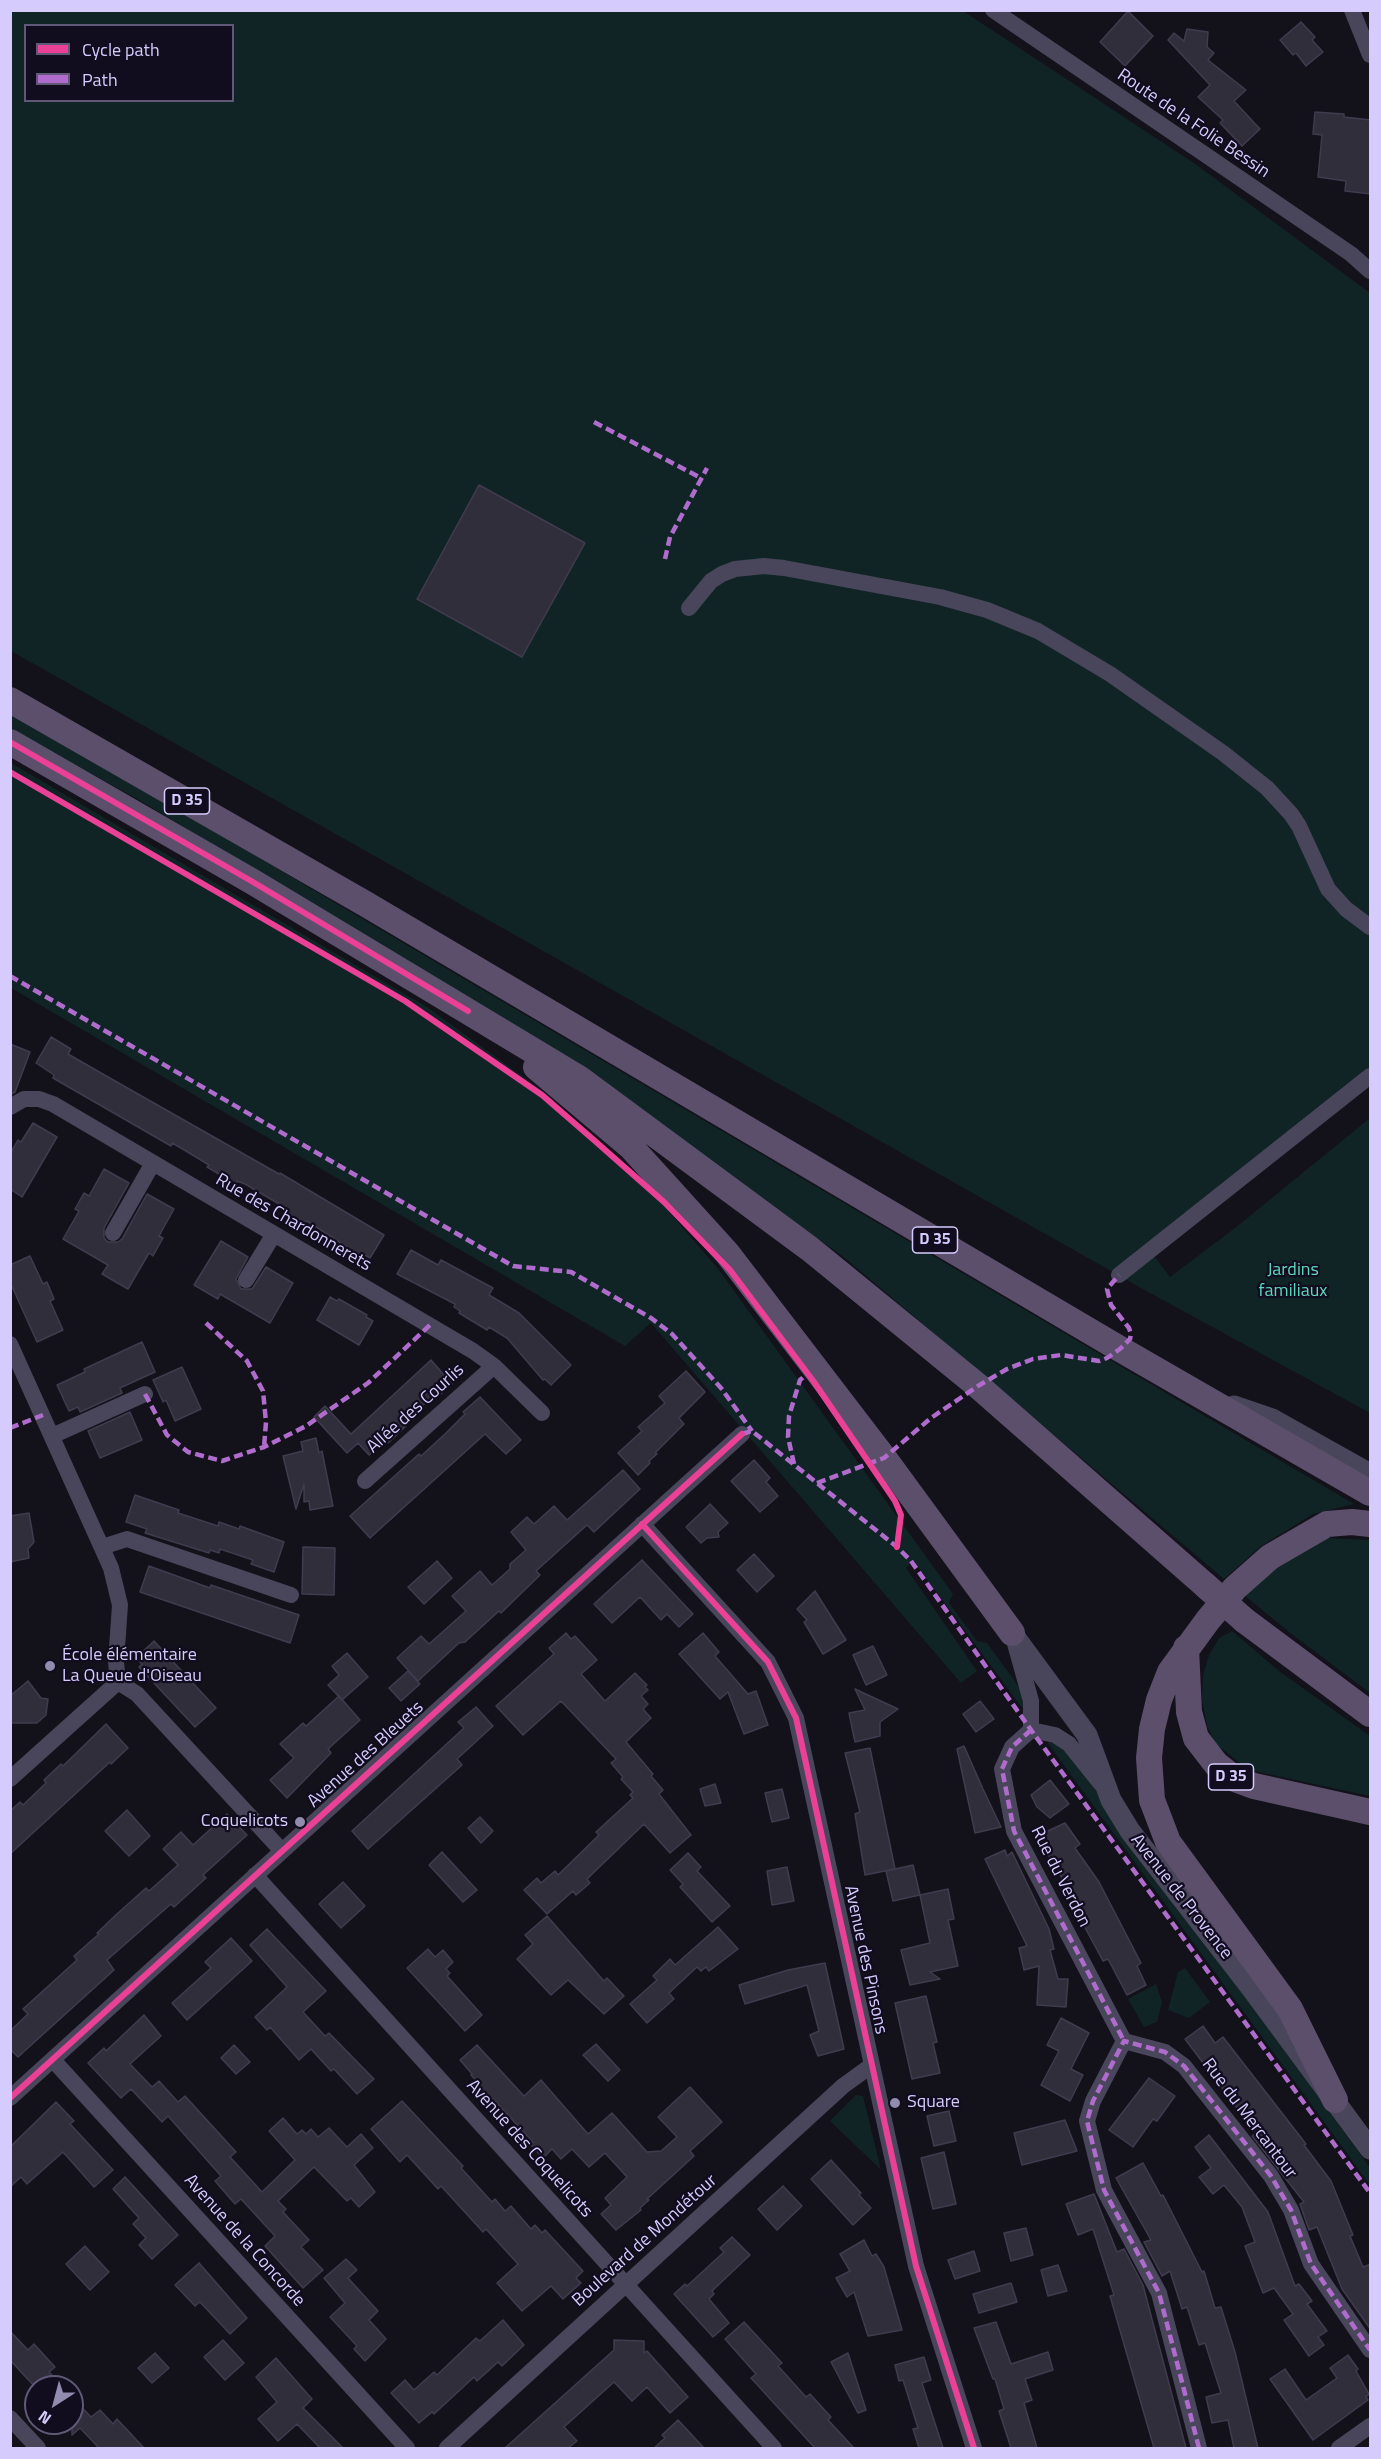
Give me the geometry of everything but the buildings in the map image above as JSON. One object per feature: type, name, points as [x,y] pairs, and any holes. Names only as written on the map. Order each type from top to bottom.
[{"type":"main road","name":"D 35","points":[[10,700],[364,903],[1190,1390],[1371,1493]]},
{"type":"main road","name":"D 35","points":[[10,742],[253,882],[580,1079],[810,1249],[978,1386],[1244,1620],[1371,1714]]},
{"type":"main road","points":[[468,1011],[631,1147],[727,1253],[884,1458],[1012,1633]]},
{"type":"main road","points":[[1335,2100],[1290,2010],[1168,1842],[1152,1800],[1149,1758],[1158,1700],[1170,1672],[1186,1648],[1235,1588],[1270,1557],[1328,1524],[1352,1522],[1371,1524]]},
{"type":"main road","name":"D 35","points":[[1186,1648],[1189,1712],[1196,1738],[1216,1764],[1235,1779],[1254,1786],[1371,1812]]},
{"type":"street","name":"Route de la Folie Bessin","points":[[993,10],[1351,254],[1371,271]]},
{"type":"street","points":[[1352,10],[1371,55]]},
{"type":"street","points":[[689,608],[711,581],[722,574],[735,568],[764,566],[951,600],[987,610],[1038,631],[1110,674],[1223,753],[1261,783],[1299,826],[1328,889],[1346,909],[1371,927]]},
{"type":"street","points":[[1119,1275],[1371,1076]]},
{"type":"street","name":"Rue des Chardonnerets","points":[[10,1107],[24,1099],[39,1099],[53,1104],[473,1351],[494,1366],[542,1413]]},
{"type":"street","points":[[113,1233],[153,1164]]},
{"type":"street","points":[[246,1280],[274,1234]]},
{"type":"street","points":[[10,1344],[111,1568],[120,1605],[116,1662],[118,1682]]},
{"type":"street","name":"Allée des Courlis","points":[[365,1480],[494,1366]]},
{"type":"street","points":[[1190,1390],[1272,1419],[1371,1474]]},
{"type":"street","points":[[52,1436],[145,1394]]},
{"type":"street","name":"Avenue des Bleuets","points":[[10,2098],[742,1434]]},
{"type":"street","name":"Avenue des Pinsons","points":[[642,1524],[768,1662],[796,1718],[916,2266],[974,2448]]},
{"type":"street","points":[[102,1548],[127,1539],[291,1596]]},
{"type":"street","points":[[1012,1633],[1031,1701],[1031,1730],[1055,1735],[1069,1744],[1112,1800]]},
{"type":"street","name":"Avenue de Provence","points":[[1012,1633],[1087,1735],[1112,1800],[1148,1856],[1371,2150]]},
{"type":"street","points":[[118,1682],[137,1694],[282,1851]]},
{"type":"street","points":[[10,1779],[118,1682]]},
{"type":"street","name":"Rue du Verdon","points":[[1031,1730],[1012,1747],[1002,1769],[1014,1831],[1124,2041]]},
{"type":"street","name":"Avenue des Coquelicots","points":[[255,1875],[774,2448]]},
{"type":"street","points":[[1124,2041],[1093,2101],[1087,2121],[1104,2190],[1159,2293],[1199,2448]]},
{"type":"street","name":"Rue du Mercantour","points":[[1124,2041],[1165,2052],[1184,2066],[1271,2176],[1291,2210],[1311,2264],[1371,2350]]},
{"type":"street","name":"Avenue de la Concorde","points":[[53,2060],[407,2448]]},
{"type":"street","name":"Boulevard de Mondétour","points":[[447,2448],[843,2086],[872,2065]]},
{"type":"street","points":[[10,2418],[38,2448]]},
{"type":"street","points":[[1339,2448],[1371,2426]]},
{"type":"green space","name":"Jardins familiaux","points":[[10,11],[963,11],[1194,163],[1370,293],[1370,1071],[1149,1249],[1170,1277],[1235,1228],[1370,1118],[1370,1413],[1150,1293],[11,651]]},
{"type":"green space","points":[[10,714],[144,790],[1354,1504],[1313,1514],[1260,1547],[1224,1579],[845,1258],[559,1053],[139,800],[11,729]]},
{"type":"green space","points":[[11,763],[427,1007],[547,1094],[665,1207],[719,1270],[953,1594],[949,1603],[977,1641],[987,1643],[1022,1691],[1024,1705],[1022,1708],[913,1560],[906,1568],[977,1671],[961,1683],[651,1323],[625,1346],[11,988]]},
{"type":"green space","points":[[1323,1538],[1370,1540],[1370,1693],[1244,1595],[1275,1567]]},
{"type":"green space","points":[[1232,1631],[1279,1671],[1370,1736],[1370,1796],[1249,1770],[1216,1744],[1207,1726],[1202,1699],[1203,1676],[1209,1655],[1219,1638]]},
{"type":"green space","points":[[1047,1742],[1061,1745],[1113,1813],[1370,2168],[1370,2185]]},
{"type":"green space","points":[[1185,1968],[1210,2002],[1189,2018],[1168,2010],[1178,1972]]},
{"type":"green space","points":[[1156,1984],[1162,2002],[1157,2022],[1144,2027],[1128,1999]]},
{"type":"green space","points":[[856,2095],[863,2096],[881,2170],[830,2121]]},
{"type":"marked path","points":[[594,422],[701,478]]},
{"type":"marked path","points":[[665,559],[670,537],[707,468]]},
{"type":"marked path","points":[[10,976],[513,1266],[571,1272],[651,1318],[672,1334],[721,1388],[752,1431]]},
{"type":"marked path","points":[[817,1483],[884,1458],[931,1418],[1007,1369],[1033,1359],[1061,1355],[1099,1361],[1107,1358],[1120,1349],[1130,1339],[1131,1334],[1111,1305],[1107,1289],[1119,1275]]},
{"type":"marked path","points":[[206,1323],[247,1361],[263,1391],[266,1422],[264,1447]]},
{"type":"marked path","points":[[145,1394],[167,1435],[188,1452],[222,1461],[264,1447],[306,1426],[368,1383],[430,1325]]},
{"type":"marked path","points":[[794,1464],[788,1437],[789,1416],[800,1380],[807,1374]]},
{"type":"marked path","points":[[10,1428],[43,1415]]},
{"type":"marked path","points":[[742,1434],[752,1431],[897,1547],[911,1561],[1031,1730],[1370,2193]]},
{"type":"marked path","points":[[1031,1730],[1012,1747],[1002,1769],[1014,1831],[1124,2041]]},
{"type":"marked path","points":[[1199,2448],[1159,2293],[1104,2190],[1087,2121],[1093,2101],[1124,2041],[1165,2052],[1184,2066],[1271,2176],[1291,2210],[1311,2264],[1370,2350]]},
{"type":"cycle path","points":[[10,742],[253,882],[468,1011]]},
{"type":"cycle path","points":[[10,772],[405,1001],[542,1095],[595,1141],[664,1202],[730,1270],[814,1382],[895,1501],[901,1515],[897,1547]]},
{"type":"cycle path","points":[[10,2098],[742,1434]]},
{"type":"cycle path","points":[[642,1524],[768,1662],[796,1718],[916,2266],[974,2448]]},
{"type":"place","name":"École élémentaire La Queue d'Oiseau","points":[[50,1666]]},
{"type":"place","name":"Coquelicots","points":[[300,1822]]},
{"type":"place","name":"Square","points":[[895,2103]]}]
